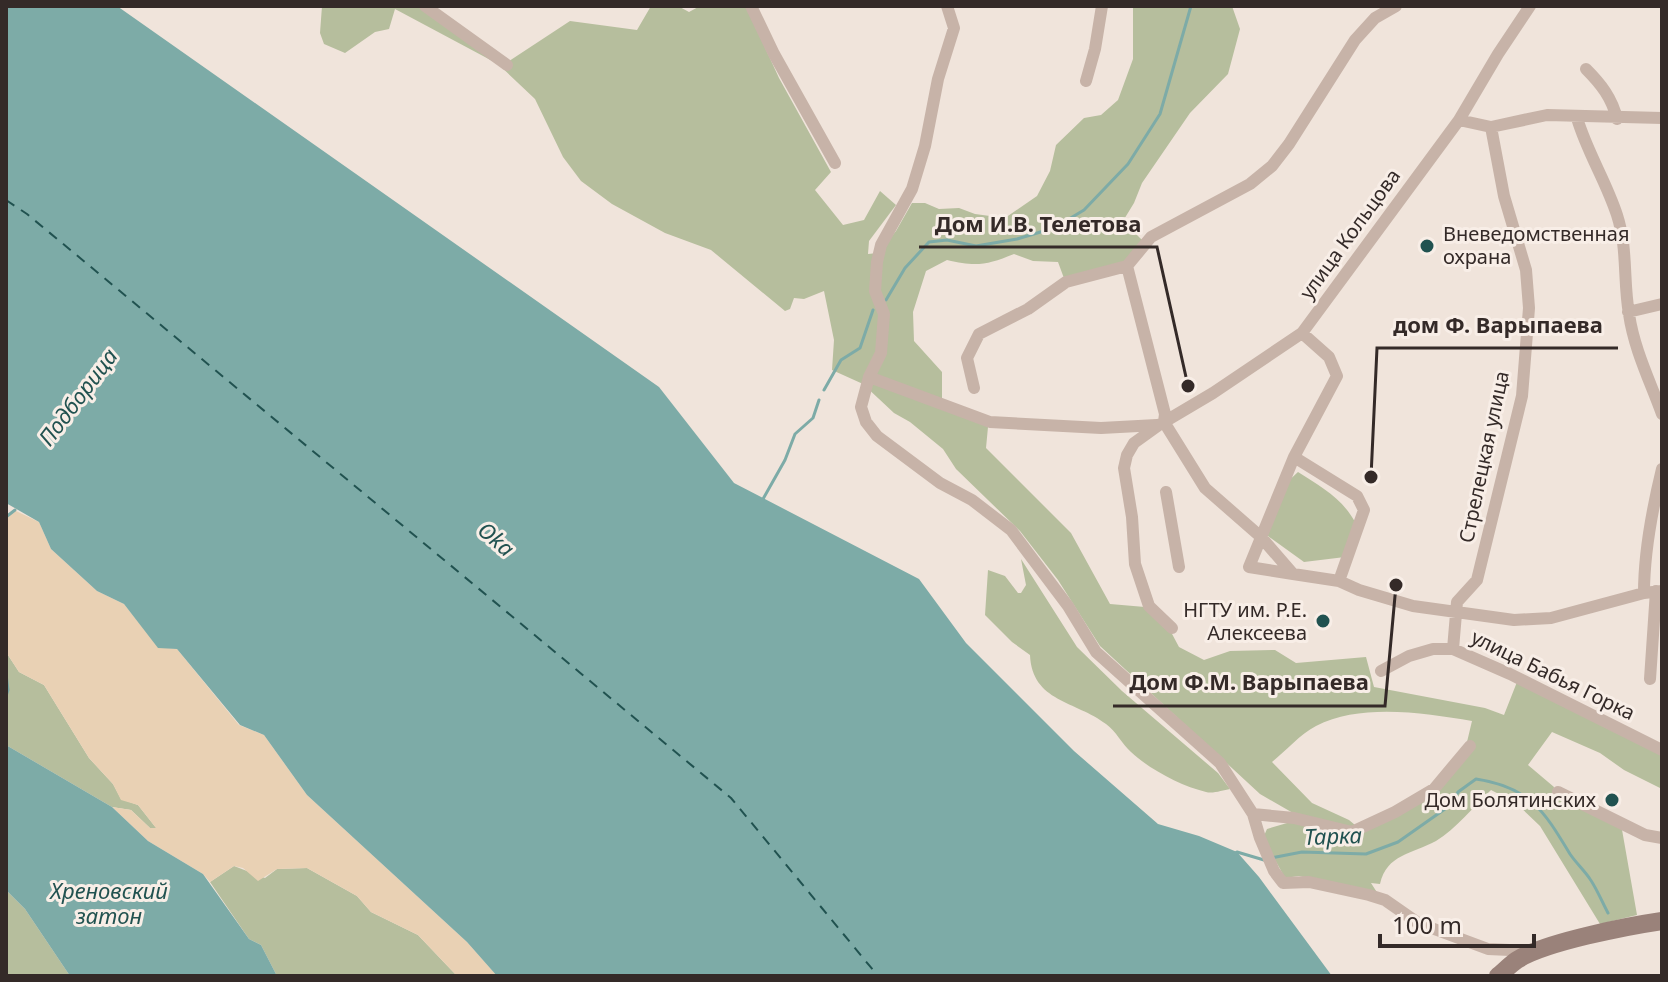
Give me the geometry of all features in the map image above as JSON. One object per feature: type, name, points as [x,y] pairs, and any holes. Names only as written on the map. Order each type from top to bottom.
[{"type":"main road","points":[[1498,976],[1517,960],[1545,949],[1639,924],[1662,921]]},
{"type":"street","points":[[425,6],[507,65]]},
{"type":"street","points":[[751,6],[835,163]]},
{"type":"street","points":[[947,6],[954,28],[938,79],[925,146],[912,189],[881,245],[877,262],[875,291],[884,314],[881,353],[869,377],[861,407],[866,422],[877,436],[940,483],[972,500],[1011,530],[1068,606],[1096,652],[1220,763],[1253,814],[1274,871],[1283,883],[1309,882],[1385,900],[1418,923],[1488,949],[1519,953],[1545,949]]},
{"type":"street","points":[[1086,81],[1102,6]]},
{"type":"street","points":[[974,388],[967,358],[979,334],[1028,309],[1066,282],[1127,266],[1151,237],[1250,184],[1272,166],[1289,144],[1355,40],[1375,18],[1396,6]]},
{"type":"street","name":"улица Кольцова","points":[[1172,628],[1149,606],[1135,564],[1124,468],[1127,455],[1134,443],[1162,423],[1302,333],[1459,120],[1526,11]]},
{"type":"street","points":[[1586,69],[1600,82],[1613,103],[1617,119]]},
{"type":"street","points":[[1459,120],[1491,127],[1547,115],[1662,118]]},
{"type":"street","points":[[1577,118],[1583,140],[1598,167],[1617,215],[1626,251],[1628,312],[1634,339],[1662,414]]},
{"type":"street","name":"Стрелецкая улица","points":[[1455,612],[1457,602],[1477,580],[1522,396],[1529,308],[1526,270],[1504,196],[1491,127]]},
{"type":"street","points":[[1127,266],[1165,414],[1162,423],[1205,488],[1261,537],[1293,574]]},
{"type":"street","points":[[1628,312],[1662,304]]},
{"type":"street","points":[[1302,333],[1329,357],[1337,376],[1294,457],[1249,567],[1339,581],[1413,606],[1514,620],[1551,618],[1654,592]]},
{"type":"street","name":"улица Кольцова","points":[[869,377],[990,422],[1101,428],[1162,423]]},
{"type":"street","points":[[1294,457],[1357,496],[1364,510],[1339,581]]},
{"type":"street","points":[[1650,679],[1654,592],[1644,566],[1662,469]]},
{"type":"street","points":[[1166,492],[1179,567]]},
{"type":"street","points":[[1453,649],[1455,612]]},
{"type":"street","name":"улица Бабья Горка","points":[[1381,671],[1409,656],[1433,649],[1453,649],[1662,750]]},
{"type":"street","points":[[1253,814],[1294,818],[1352,832],[1434,789],[1470,746]]},
{"type":"street","points":[[1558,792],[1645,835],[1662,838]]},
{"type":"green space","points":[[322,6],[419,6],[503,65],[570,21],[637,30],[651,6],[678,6],[689,12],[700,6],[746,6],[779,78],[831,172],[815,190],[843,225],[864,220],[880,191],[896,205],[869,241],[868,254],[878,253],[896,231],[912,203],[925,203],[939,209],[959,208],[975,214],[1005,218],[1037,196],[1050,171],[1056,145],[1084,118],[1101,115],[1118,100],[1133,59],[1133,6],[1232,6],[1240,29],[1228,74],[1190,113],[1142,183],[1123,221],[1144,242],[1126,264],[1065,281],[1058,262],[1033,261],[1014,254],[981,264],[947,260],[926,271],[913,312],[914,341],[942,372],[942,399],[988,427],[986,448],[1071,533],[1110,604],[1145,607],[1171,632],[1179,647],[1204,660],[1230,651],[1275,650],[1296,663],[1366,657],[1374,687],[1485,708],[1504,715],[1517,682],[1662,754],[1662,789],[1624,770],[1600,753],[1552,732],[1528,765],[1554,787],[1553,793],[1621,824],[1637,915],[1600,924],[1540,826],[1516,803],[1491,790],[1443,836],[1388,866],[1380,884],[1371,883],[1378,894],[1299,876],[1285,878],[1263,838],[1267,829],[1294,821],[1357,834],[1438,792],[1467,742],[1472,721],[1413,713],[1353,714],[1310,729],[1272,762],[1312,803],[1355,825],[1347,829],[1293,813],[1260,794],[1100,646],[1058,580],[1020,531],[956,469],[943,449],[894,413],[863,384],[832,370],[834,340],[824,291],[804,299],[794,298],[790,309],[785,311],[711,250],[665,233],[612,204],[581,181],[563,157],[535,99],[498,64],[395,9],[389,29],[375,32],[345,53],[324,44],[320,33]]},
{"type":"green space","points":[[1298,472],[1337,499],[1355,522],[1345,557],[1304,562],[1265,534],[1283,486]]},
{"type":"green space","points":[[1021,559],[1077,647],[1122,691],[1218,773],[1230,789],[1206,792],[1166,776],[1131,752],[1106,724],[1058,698],[1038,682],[1030,655],[985,615],[988,570],[1005,576],[1021,593],[1026,585]]},
{"type":"green space","points":[[6,652],[19,672],[44,685],[89,758],[113,784],[121,799],[138,805],[157,829],[150,828],[131,810],[112,807],[6,745]]},
{"type":"green space","points":[[234,866],[265,878],[277,869],[307,868],[357,896],[371,912],[418,935],[457,976],[277,976],[261,945],[249,939],[210,882]]},
{"type":"green space","points":[[6,890],[25,909],[70,976],[6,976]]},
{"type":"sand","points":[[14,510],[39,522],[51,549],[97,591],[124,604],[158,647],[177,649],[239,725],[264,735],[307,795],[467,942],[497,976],[457,976],[418,935],[371,912],[357,896],[307,868],[277,869],[258,881],[243,868],[234,866],[210,882],[203,874],[148,841],[112,807],[131,810],[150,828],[156,828],[138,805],[121,800],[113,784],[89,758],[44,685],[19,672],[6,652],[6,517]]},
{"type":"water","name":"Oka","points":[[6,6],[117,6],[659,387],[734,483],[919,579],[966,643],[1074,751],[1158,824],[1237,852],[1332,976],[497,976],[467,942],[307,795],[264,735],[240,725],[177,649],[158,648],[124,604],[97,591],[51,549],[39,522],[6,503]]},
{"type":"water","name":"Хреновский затон","points":[[6,745],[112,807],[148,841],[203,874],[249,939],[261,945],[277,976],[70,976],[25,909],[6,890]]},
{"type":"waterway","points":[[886,300],[905,268],[929,242],[947,240],[976,246],[1017,239],[1054,228],[1084,210],[1128,164],[1160,114],[1191,6]]},
{"type":"waterway","points":[[824,390],[841,360],[860,348],[873,310]]},
{"type":"waterway","points":[[763,499],[785,460],[795,434],[813,418],[819,400]]},
{"type":"waterway","name":"Подборица","points":[[6,517],[15,510]]},
{"type":"waterway","name":"Подборица","points":[[6,674],[6,696]]},
{"type":"waterway","name":"Тарка","points":[[1271,858],[1302,852],[1366,854],[1398,842],[1452,804],[1458,792],[1476,779],[1510,788],[1534,803],[1590,879],[1608,913]]},
{"type":"waterway","name":"Тарка","points":[[1234,854],[1237,852],[1264,860]]},
{"type":"ferry route","points":[[6,200],[27,214],[731,798],[878,976]]},
{"type":"place","name":"Вневедомственная охрана","points":[[1427,246]]},
{"type":"place","name":"Дом И.В. Телетова","points":[[1188,386]]},
{"type":"place","name":"дом Ф. Варыпаева","points":[[1371,477]]},
{"type":"place","name":"Дом Ф.М. Варыпаева","points":[[1396,585]]},
{"type":"place","name":"НГТУ им. Р.Е. Алексеева","points":[[1323,621]]},
{"type":"place","name":"Дом Болятинских","points":[[1612,800]]}]
